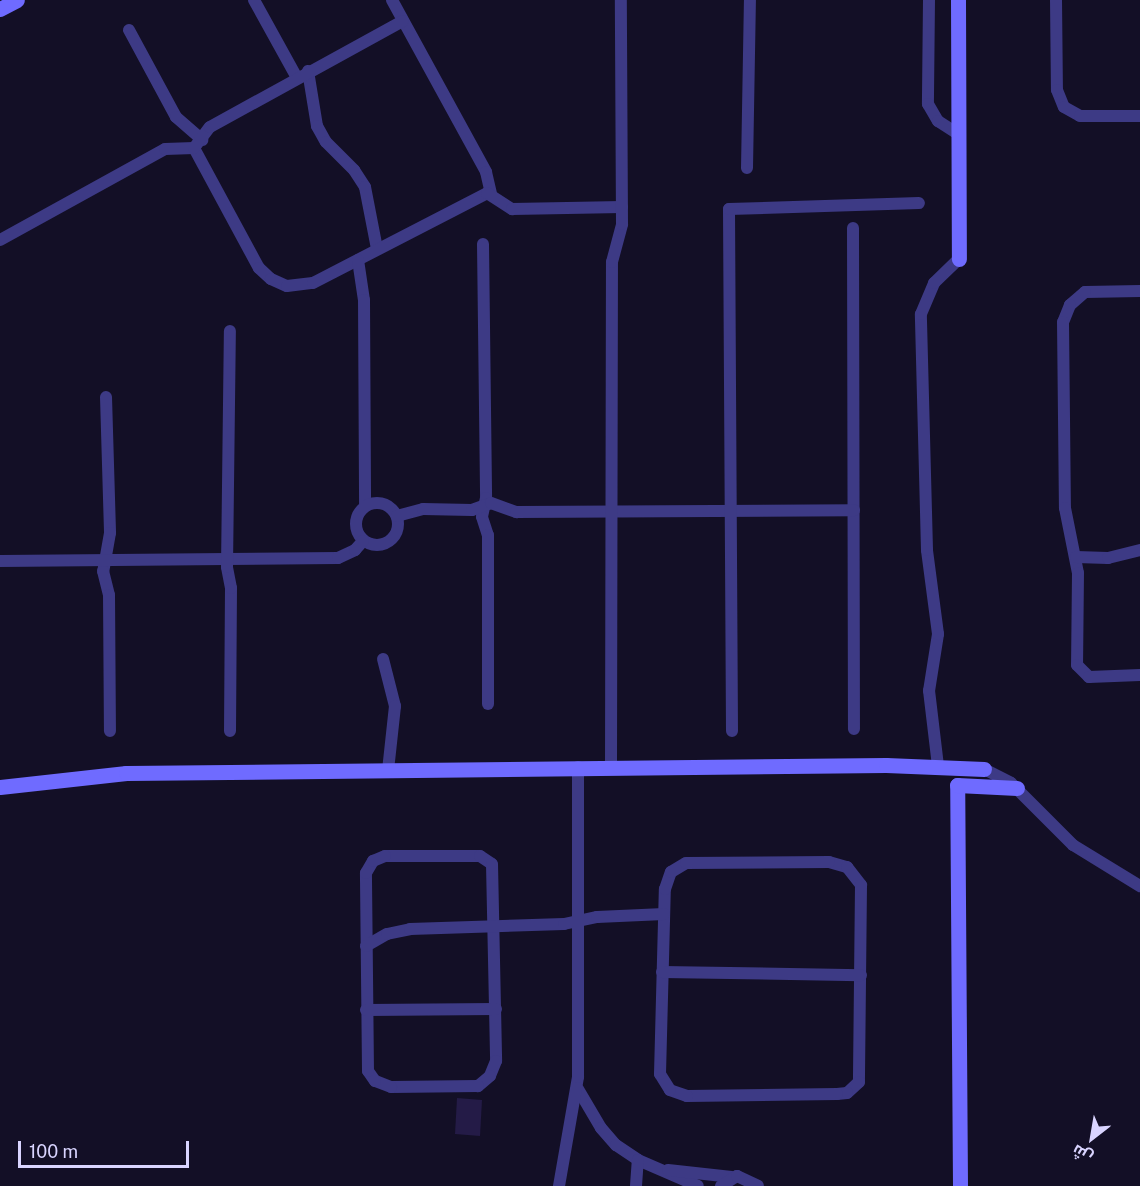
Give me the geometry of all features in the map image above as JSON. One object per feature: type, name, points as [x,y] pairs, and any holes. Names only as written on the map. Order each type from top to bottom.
[{"type":"street","points":[[0,9],[16,0]]},
{"type":"street","points":[[254,0],[297,78]]},
{"type":"street","points":[[392,0],[486,172],[491,194],[512,209],[622,207]]},
{"type":"street","points":[[611,767],[612,262],[621,231],[622,207],[621,0]]},
{"type":"street","points":[[747,168],[750,0]]},
{"type":"street","points":[[929,0],[928,104],[938,121],[958,134]]},
{"type":"street","points":[[938,766],[929,691],[938,634],[927,550],[921,314],[934,283],[959,259],[958,0]]},
{"type":"street","points":[[1056,0],[1057,90],[1064,107],[1080,116],[1140,116]]},
{"type":"street","points":[[0,240],[165,149],[198,144],[210,127],[308,71],[403,21]]},
{"type":"street","points":[[129,30],[176,117],[198,144],[259,268],[271,279],[287,286],[304,286],[491,194]]},
{"type":"street","points":[[308,71],[317,126],[326,142],[354,170],[365,187],[377,249]]},
{"type":"street","points":[[732,731],[729,208],[919,203]]},
{"type":"street","points":[[853,228],[854,729]]},
{"type":"street","points":[[483,244],[485,505],[482,517],[488,535],[488,704]]},
{"type":"street","points":[[358,260],[364,300],[365,506],[355,523],[363,541],[374,545],[389,541],[396,532],[397,516],[386,504],[365,506]]},
{"type":"street","points":[[1140,291],[1085,292],[1074,299],[1064,318],[1065,508],[1076,558],[1078,669],[1089,676],[1140,675]]},
{"type":"street","points":[[230,331],[227,561],[231,588],[230,731]]},
{"type":"street","points":[[106,397],[110,533],[103,562],[109,595],[110,730]]},
{"type":"street","points":[[397,516],[423,509],[472,510],[495,503],[516,512],[854,510]]},
{"type":"street","points":[[0,561],[227,561],[338,558],[355,550],[363,541]]},
{"type":"street","points":[[1076,558],[1108,558],[1140,550]]},
{"type":"street","points":[[383,659],[395,706],[388,770]]},
{"type":"street","points":[[0,787],[126,773],[611,767],[938,766],[980,768],[1017,788],[1072,845],[1140,886]]},
{"type":"street","points":[[559,1186],[578,1089],[578,768]]},
{"type":"street","points":[[975,787],[980,768]]},
{"type":"street","points":[[960,1186],[957,785],[1017,788]]},
{"type":"street","points":[[381,857],[485,857],[494,868],[496,1009],[494,1069],[484,1082],[470,1088],[391,1087],[375,1081],[366,1065],[366,945],[366,873],[369,864],[381,857]]},
{"type":"street","points":[[835,862],[852,871],[861,885],[861,1072],[852,1090],[837,1094],[687,1096],[670,1090],[660,1074],[664,914],[667,877],[680,865],[835,862]]},
{"type":"street","points":[[366,945],[387,934],[410,929],[495,926],[664,914]]},
{"type":"street","points":[[662,972],[861,975]]},
{"type":"street","points":[[366,1010],[496,1009]]},
{"type":"street","points":[[578,1089],[606,1135],[638,1160],[698,1186]]},
{"type":"street","points":[[636,1186],[638,1160]]},
{"type":"street","points":[[660,1169],[744,1177],[758,1186]]},
{"type":"street","points":[[721,1186],[732,1177]]},
{"type":"building","points":[[457,1098],[482,1100],[480,1136],[455,1134]]}]
